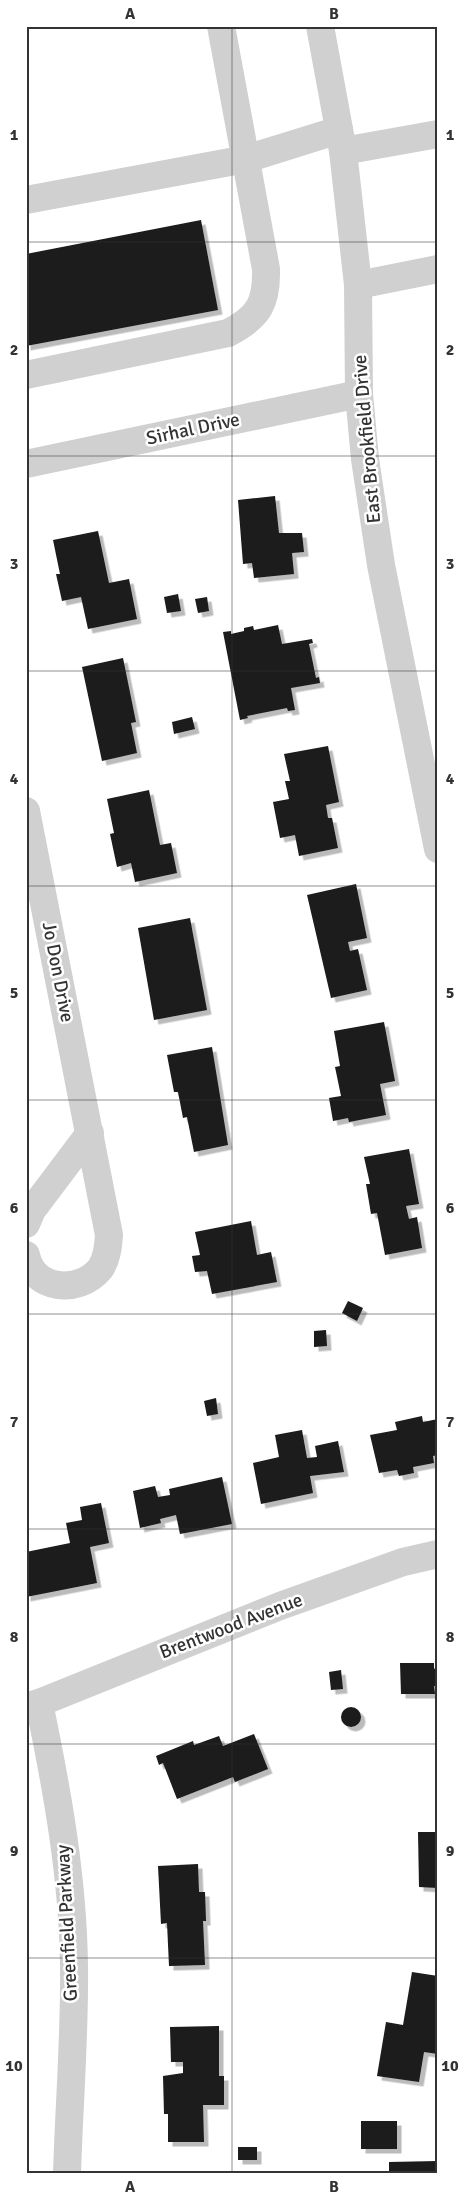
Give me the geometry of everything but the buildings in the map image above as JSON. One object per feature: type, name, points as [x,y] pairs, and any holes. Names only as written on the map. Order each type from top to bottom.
[{"type":"street","points":[[26,375],[228,333],[245,324],[260,308],[267,290],[266,269],[222,26]]},
{"type":"street","name":"East Brookfield Drive","points":[[320,26],[341,140],[358,285],[359,394],[365,459],[381,566],[438,849]]},
{"type":"street","points":[[26,200],[341,140],[438,134]]},
{"type":"street","points":[[358,285],[438,269]]},
{"type":"street","name":"Sirhal Drive","points":[[26,464],[359,394]]},
{"type":"street","name":"Jo Don Drive","points":[[26,811],[109,1235],[108,1253],[101,1268],[90,1279],[76,1286],[48,1284],[37,1275],[28,1263],[26,1255]]},
{"type":"street","points":[[26,1224],[32,1210],[90,1133]]},
{"type":"street","name":"Brentwood Avenue","points":[[33,1705],[280,1606],[403,1562],[438,1554]]},
{"type":"street","name":"Greenfield Parkway","points":[[33,1705],[50,1754],[66,1856],[74,1965],[67,2174]]}]
